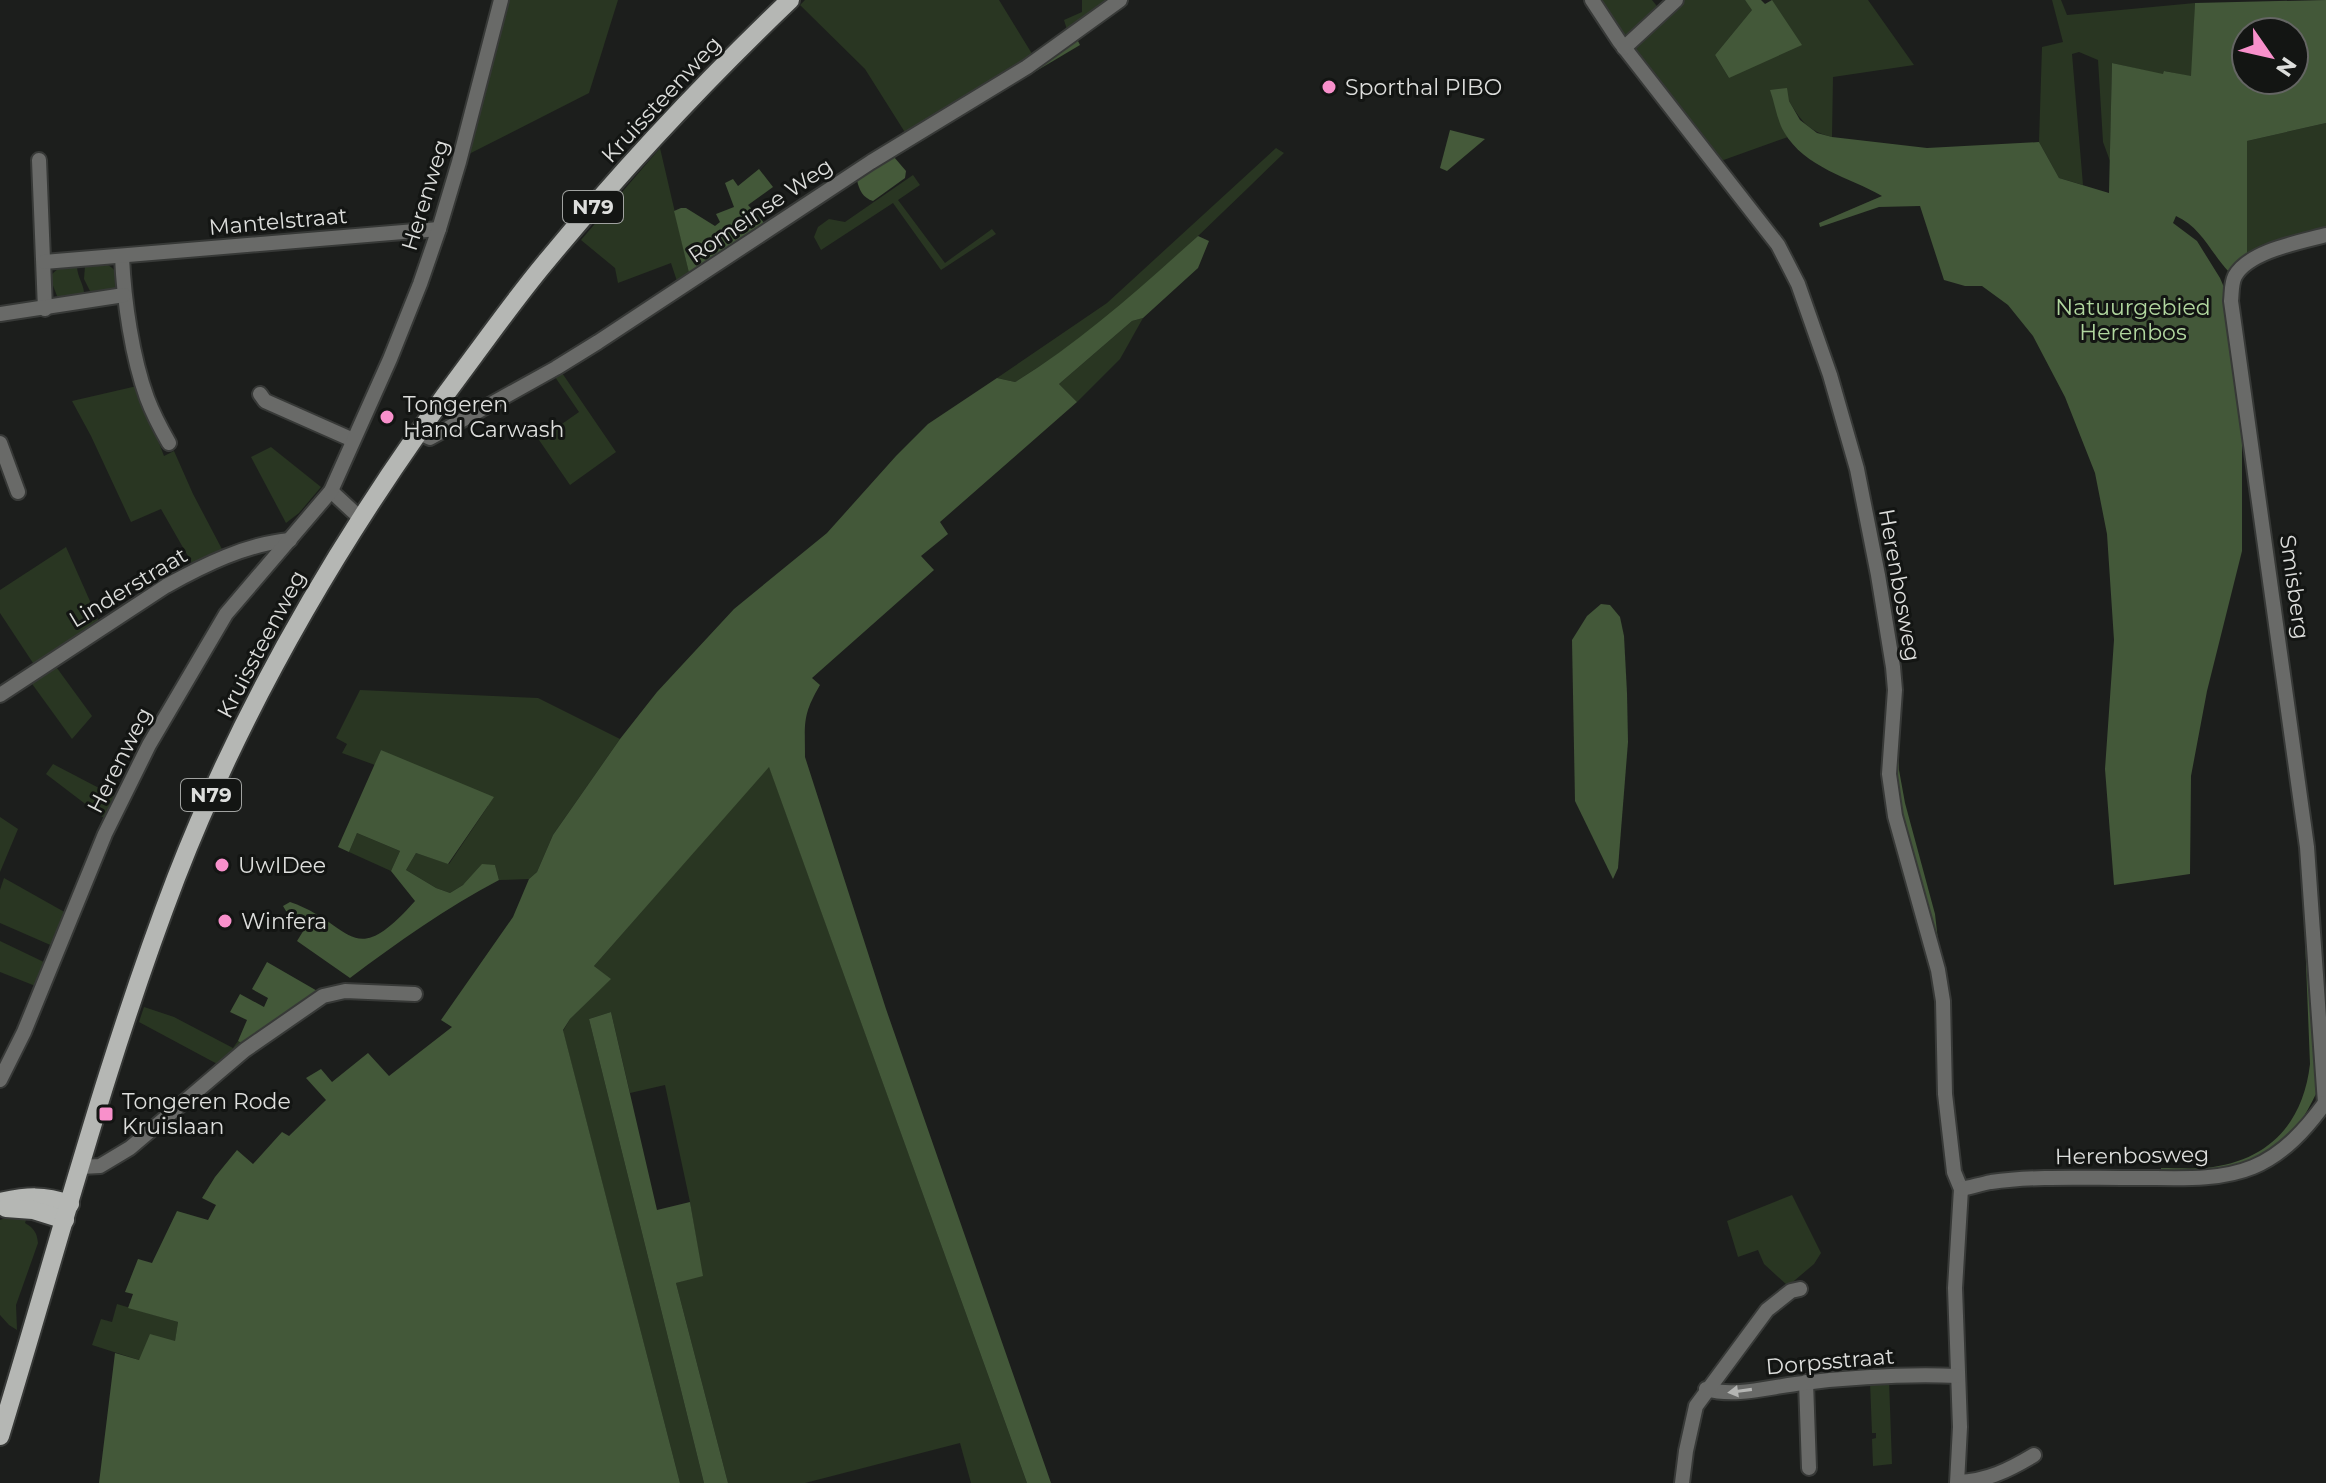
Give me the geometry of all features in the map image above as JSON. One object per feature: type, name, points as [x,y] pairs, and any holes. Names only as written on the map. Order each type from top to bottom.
[{"type":"main road","name":"Kruissteenweg","points":[[0,1436],[141,975],[207,806],[248,718],[298,623],[360,518],[417,432],[543,265],[655,136],[790,0]]},
{"type":"main road","points":[[0,1202],[49,1197],[68,1212]]},
{"type":"main road","points":[[0,1210],[19,1208],[68,1212]]},
{"type":"street","name":"Herenweg","points":[[0,1080],[24,1032],[105,834],[149,745],[226,614],[331,491],[420,284],[459,162],[501,0]]},
{"type":"street","name":"Romeinse Weg","points":[[417,432],[430,438],[556,368],[871,162],[1027,67],[1120,0]]},
{"type":"street","name":"Herenbosweg","points":[[1592,0],[1624,48],[1778,245],[1798,284],[1830,375],[1857,469],[1895,690],[1889,774],[1895,816],[1938,970],[1943,1001],[1946,1107],[1954,1172],[1961,1189],[1955,1288],[1960,1427],[1958,1482]]},
{"type":"street","points":[[1624,48],[1676,0]]},
{"type":"street","points":[[39,160],[45,309]]},
{"type":"street","name":"Mantelstraat","points":[[44,262],[439,229]]},
{"type":"street","name":"Smisberg","points":[[2326,235],[2272,251],[2251,261],[2235,276],[2231,301],[2307,847],[2326,1103]]},
{"type":"street","points":[[122,257],[124,295],[143,386],[169,443]]},
{"type":"street","points":[[0,314],[124,295]]},
{"type":"street","points":[[260,394],[265,401],[353,440]]},
{"type":"street","points":[[0,443],[18,492]]},
{"type":"street","points":[[331,491],[360,518]]},
{"type":"street","name":"Linderstraat","points":[[0,695],[194,570],[240,551],[290,540]]},
{"type":"street","points":[[81,1167],[100,1166],[130,1148],[245,1050],[323,996],[345,991],[415,994]]},
{"type":"street","name":"Herenbosweg","points":[[1961,1189],[1990,1182],[2232,1174],[2281,1151],[2326,1103]]},
{"type":"street","points":[[1682,1483],[1696,1406],[1706,1389],[1767,1310],[1791,1291],[1800,1289]]},
{"type":"street","name":"Dorpsstraat","points":[[1706,1389],[1723,1394],[1806,1382],[1958,1376]]},
{"type":"street","points":[[1806,1382],[1809,1468]]},
{"type":"street","points":[[1958,1482],[1994,1476],[2034,1455]]},
{"type":"shaded area","points":[[506,0],[618,0],[589,93],[465,156]]},
{"type":"shaded area","points":[[805,0],[999,0],[1034,57],[906,134],[865,69],[800,5]]},
{"type":"shaded area","points":[[1082,0],[1115,0],[1068,33],[1064,20],[1082,12]]},
{"type":"shaded area","points":[[1596,0],[1652,0],[1660,10],[1637,31],[1620,34]]},
{"type":"shaded area","points":[[1684,0],[1745,0],[1753,9],[1715,55],[1729,78],[1772,0],[1868,0],[1914,65],[1833,77],[1832,137],[1806,124],[1789,101],[1783,130],[1788,137],[1718,162],[1635,53],[1636,45],[1642,38]]},
{"type":"shaded area","points":[[2052,0],[2061,0],[2067,15],[2195,3],[2192,77],[2165,71],[2164,75],[2112,63],[2110,161],[2103,142],[2098,60],[2079,52],[2072,54],[2083,185],[2059,178],[2039,142],[2042,47],[2063,42]]},
{"type":"shaded area","points":[[2326,123],[2326,234],[2247,257],[2247,141]]},
{"type":"shaded area","points":[[1450,130],[1485,139],[1447,171],[1440,168]]},
{"type":"shaded area","points":[[660,148],[690,277],[678,284],[671,263],[618,283],[615,268],[581,240]]},
{"type":"shaded area","points":[[1276,148],[1284,153],[1189,245],[1122,304],[1088,332],[1015,382],[997,378],[1107,303]]},
{"type":"shaded area","points":[[894,157],[906,171],[905,178],[873,201],[867,198],[857,180]]},
{"type":"shaded area","points":[[913,175],[920,185],[898,200],[945,263],[992,229],[996,234],[941,270],[893,203],[821,250],[814,237],[818,227],[829,219],[845,222]]},
{"type":"shaded area","points":[[105,264],[116,273],[115,288],[92,295],[84,279],[85,266]]},
{"type":"shaded area","points":[[77,266],[84,295],[57,296],[52,274],[59,268]]},
{"type":"shaded area","points":[[1143,318],[1120,359],[1077,402],[1059,384],[1132,321]]},
{"type":"shaded area","points":[[560,370],[616,452],[570,485],[539,440],[579,412],[553,374]]},
{"type":"shaded area","points":[[137,386],[164,456],[174,451],[224,553],[193,565],[161,509],[131,522],[72,401]]},
{"type":"shaded area","points":[[271,447],[321,487],[286,523],[251,457]]},
{"type":"shaded area","points":[[66,547],[101,626],[35,666],[0,613],[0,590]]},
{"type":"shaded area","points":[[54,664],[92,716],[72,739],[30,681]]},
{"type":"shaded area","points":[[360,690],[538,698],[620,739],[553,835],[537,872],[529,879],[499,880],[495,865],[450,893],[406,870],[416,853],[449,864],[488,806],[381,750],[375,765],[342,753],[347,744],[336,738]]},
{"type":"shaded area","points":[[53,764],[120,799],[109,822],[46,774]]},
{"type":"shaded area","points":[[769,766],[1027,1483],[971,1483],[960,1443],[805,1483],[728,1483],[676,1283],[702,1275],[665,1085],[630,1093],[611,1012],[589,1019],[704,1483],[680,1483],[563,1031],[570,1019],[610,979],[594,966]]},
{"type":"shaded area","points":[[0,817],[18,829],[0,872]]},
{"type":"shaded area","points":[[357,833],[400,851],[391,871],[349,852]]},
{"type":"shaded area","points":[[4,878],[68,914],[55,947],[0,923],[0,890]]},
{"type":"shaded area","points":[[0,941],[48,964],[38,987],[0,972]]},
{"type":"shaded area","points":[[144,1007],[174,1017],[233,1048],[238,1041],[246,1046],[221,1066],[139,1022]]},
{"type":"shaded area","points":[[1792,1195],[1821,1253],[1814,1264],[1788,1286],[1764,1264],[1758,1250],[1738,1257],[1727,1221]]},
{"type":"shaded area","points":[[0,1220],[26,1220],[38,1243],[16,1305],[17,1330],[0,1315]]},
{"type":"shaded area","points":[[117,1304],[178,1322],[175,1342],[139,1360],[92,1345],[101,1319],[112,1322]]},
{"type":"shaded area","points":[[1889,1380],[1892,1464],[1873,1466],[1872,1439],[1876,1438],[1876,1433],[1872,1433],[1870,1382]]},
{"type":"green space","points":[[1745,0],[1761,0],[1765,4],[1772,0],[1802,45],[1729,78],[1715,55],[1752,10]]},
{"type":"green space","name":"Natuurgebied Herenbos","points":[[2326,0],[2326,123],[2247,141],[2247,257],[2236,262],[2229,272],[2192,227],[2176,216],[2173,223],[2197,241],[2226,292],[2242,408],[2242,551],[2207,691],[2191,776],[2190,874],[2114,885],[2105,769],[2114,640],[2107,534],[2095,473],[2065,397],[2033,336],[2008,305],[1982,286],[1965,286],[1944,280],[1920,206],[1879,207],[1820,227],[1819,223],[1882,196],[1804,155],[1784,132],[1770,90],[1787,88],[1789,101],[1800,120],[1817,133],[1832,137],[1927,148],[2039,142],[2059,178],[2109,193],[2112,63],[2163,74],[2164,71],[2191,76],[2195,3]]},
{"type":"green space","points":[[1077,39],[1080,45],[898,153]]},
{"type":"green space","points":[[759,169],[773,187],[748,205],[767,226],[690,277],[674,211],[686,208],[715,226],[720,222],[716,214],[734,207],[725,183],[733,179],[738,186]]},
{"type":"green space","points":[[1198,236],[1209,241],[1198,268],[1143,318],[1132,321],[1059,384],[1077,402],[940,522],[948,534],[921,556],[934,570],[812,678],[820,685],[806,720],[805,757],[886,1009],[1051,1483],[1027,1483],[769,767],[594,966],[611,979],[570,1019],[563,1030],[680,1483],[99,1483],[115,1353],[139,1360],[150,1334],[175,1341],[178,1322],[128,1308],[133,1294],[125,1292],[138,1259],[152,1263],[177,1211],[208,1220],[216,1205],[202,1198],[237,1150],[253,1164],[282,1132],[289,1136],[326,1100],[306,1078],[321,1069],[332,1082],[368,1053],[389,1076],[452,1027],[441,1020],[513,917],[553,835],[657,692],[734,609],[827,533],[928,424],[997,378],[1015,382],[1040,366],[1110,313]]},
{"type":"green space","points":[[1601,604],[1610,605],[1620,617],[1627,693],[1628,742],[1618,868],[1613,879],[1575,801],[1572,640],[1587,616]]},
{"type":"green space","points":[[1898,726],[1899,770],[1905,803],[1935,914],[1939,949],[1914,874],[1893,770]]},
{"type":"green space","points":[[381,750],[494,797],[448,864],[416,853],[406,870],[450,893],[463,885],[482,864],[495,865],[499,880],[423,926],[350,978],[297,941],[307,925],[283,906],[290,902],[311,911],[352,937],[364,939],[377,935],[394,923],[415,901],[391,871],[400,851],[357,833],[349,852],[338,847]]},
{"type":"green space","points":[[2302,863],[2319,1088],[2291,1136],[2274,1153],[2244,1166],[2228,1169],[2161,1173],[2161,1168],[2205,1168],[2247,1158],[2278,1137],[2299,1105],[2310,1064]]},
{"type":"green space","points":[[267,962],[319,992],[246,1046],[238,1041],[247,1020],[230,1012],[240,994],[264,1007],[268,998],[252,989]]},
{"type":"green space","points":[[611,1012],[657,1210],[690,1202],[703,1276],[676,1283],[728,1483],[704,1483],[589,1019]]},
{"type":"place","name":"Sporthal PIBO","points":[[1329,87]]},
{"type":"place","name":"Tongeren Hand Carwash","points":[[387,417]]},
{"type":"place","name":"UwIDee","points":[[222,865]]},
{"type":"place","name":"Winfera","points":[[225,921]]},
{"type":"place","name":"Tongeren Rode Kruislaan","points":[[106,1114]]}]
